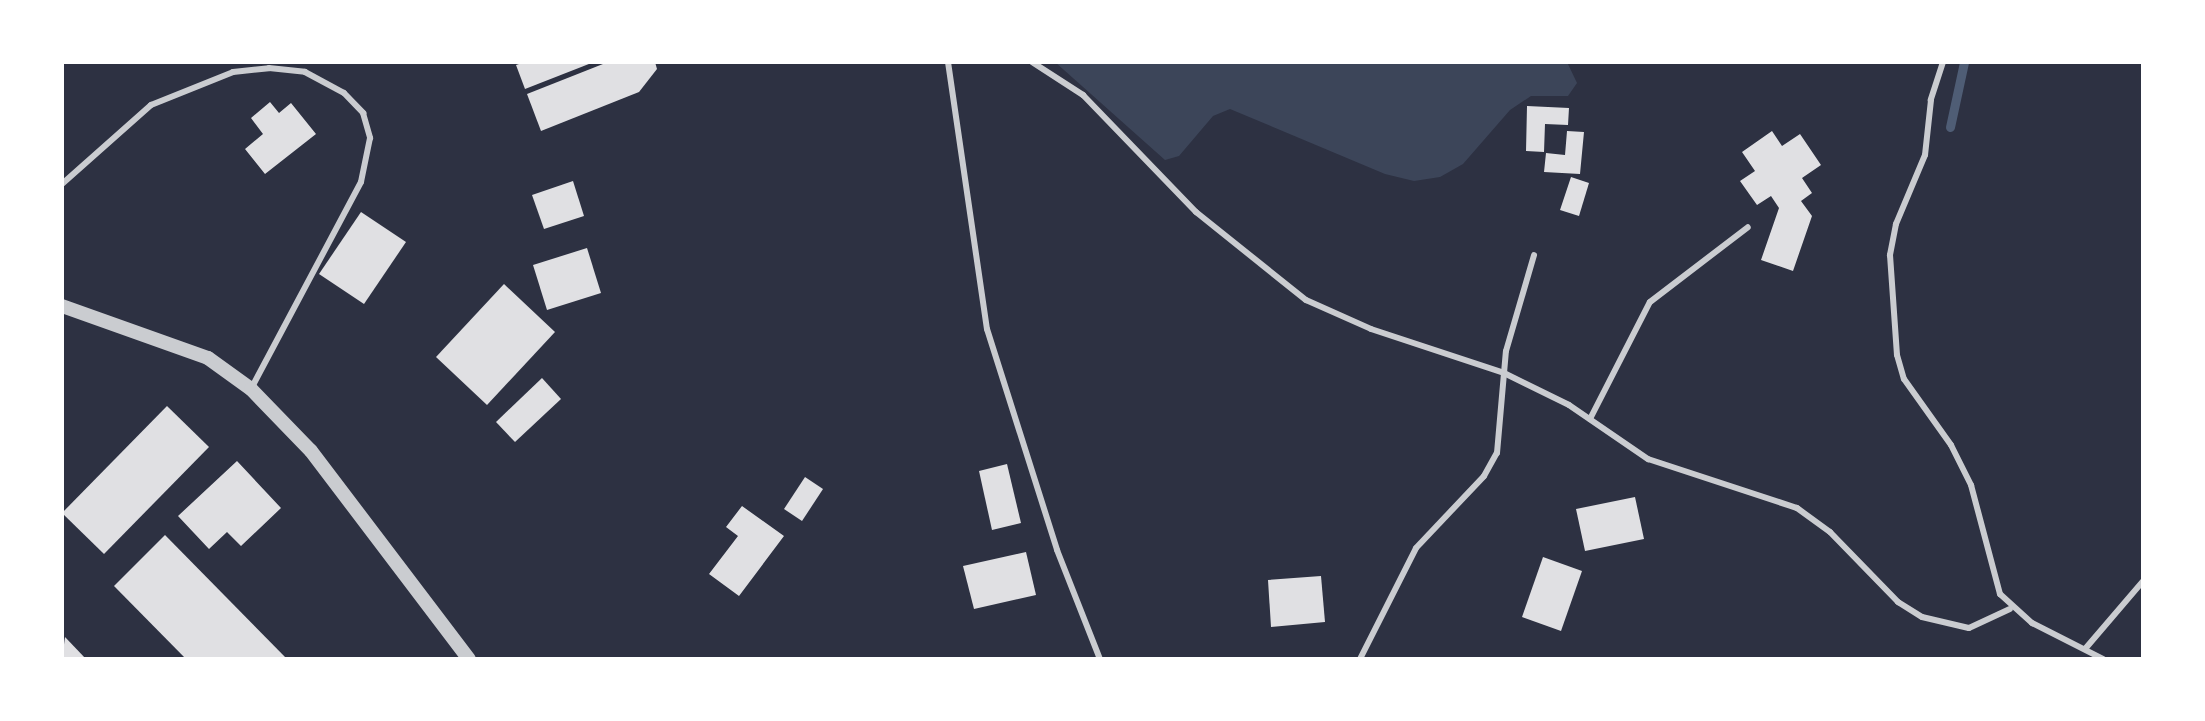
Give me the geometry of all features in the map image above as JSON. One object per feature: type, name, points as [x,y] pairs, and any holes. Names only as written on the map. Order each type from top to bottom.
[{"type":"street","points":[[62,306],[208,358],[251,389],[311,451],[469,659]]},
{"type":"lane","points":[[948,62],[987,329],[1057,550],[1100,659]]},
{"type":"lane","points":[[1032,62],[1083,95],[1196,212],[1306,300],[1371,329],[1504,373],[1590,419],[1648,459],[1797,508],[1830,532],[1898,602],[1922,617],[1969,628],[2010,609]]},
{"type":"lane","points":[[1943,62],[1931,100],[1925,155],[1896,224],[1890,255],[1891,322],[1904,379],[1951,445],[1971,485],[1991,572],[2010,609],[2103,659]]},
{"type":"lane","points":[[62,184],[151,105],[233,72],[269,68],[305,72],[344,93],[363,113],[370,138],[361,182],[251,389]]},
{"type":"lane","points":[[1590,419],[1650,302],[1748,227]]},
{"type":"lane","points":[[1360,659],[1416,548],[1484,476],[1497,453],[1504,373],[1534,255]]},
{"type":"lane","points":[[2085,649],[2143,581]]},
{"type":"shaded area","points":[[1055,62],[1567,62],[1577,83],[1568,96],[1531,96],[1510,110],[1463,164],[1440,177],[1414,181],[1385,174],[1230,109],[1213,116],[1179,156],[1165,160]]},
{"type":"building","points":[[525,62],[594,62],[525,89],[516,65]]},
{"type":"building","points":[[608,62],[655,62],[657,69],[639,92],[541,131],[527,94]]},
{"type":"building","points":[[270,102],[279,113],[291,103],[316,134],[265,174],[245,149],[263,134],[251,118]]},
{"type":"building","points":[[1527,106],[1569,108],[1568,125],[1545,124],[1544,152],[1526,151]]},
{"type":"building","points":[[1567,131],[1584,132],[1580,174],[1544,172],[1546,153],[1565,155]]},
{"type":"building","points":[[1772,131],[1782,146],[1800,134],[1821,165],[1802,178],[1812,193],[1801,201],[1812,216],[1793,271],[1761,260],[1779,208],[1771,196],[1757,205],[1740,181],[1755,171],[1742,152]]},
{"type":"building","points":[[1571,177],[1589,183],[1579,216],[1560,210]]},
{"type":"building","points":[[573,181],[584,216],[544,229],[532,195]]},
{"type":"building","points":[[361,212],[406,242],[364,304],[319,274]]},
{"type":"building","points":[[587,248],[601,293],[547,310],[533,265]]},
{"type":"building","points":[[504,284],[555,332],[487,405],[436,357]]},
{"type":"building","points":[[542,378],[561,399],[515,442],[496,422]]},
{"type":"building","points":[[167,406],[209,447],[104,554],[62,513]]},
{"type":"building","points":[[237,461],[281,508],[241,546],[227,532],[209,549],[178,516]]},
{"type":"building","points":[[1007,464],[1021,523],[992,530],[979,471]]},
{"type":"building","points":[[805,477],[823,489],[802,521],[784,509]]},
{"type":"building","points":[[1635,497],[1644,539],[1585,551],[1576,509]]},
{"type":"building","points":[[742,506],[784,536],[739,596],[709,574],[738,536],[726,527]]},
{"type":"building","points":[[165,535],[287,659],[186,659],[114,586]]},
{"type":"building","points":[[1026,552],[1036,595],[974,609],[963,566]]},
{"type":"building","points":[[1543,557],[1582,571],[1561,631],[1522,617]]},
{"type":"building","points":[[1321,576],[1325,622],[1271,627],[1268,580]]},
{"type":"building","points":[[65,637],[86,659],[62,659]]},
{"type":"waterway","points":[[1950,127],[1964,62]]}]
